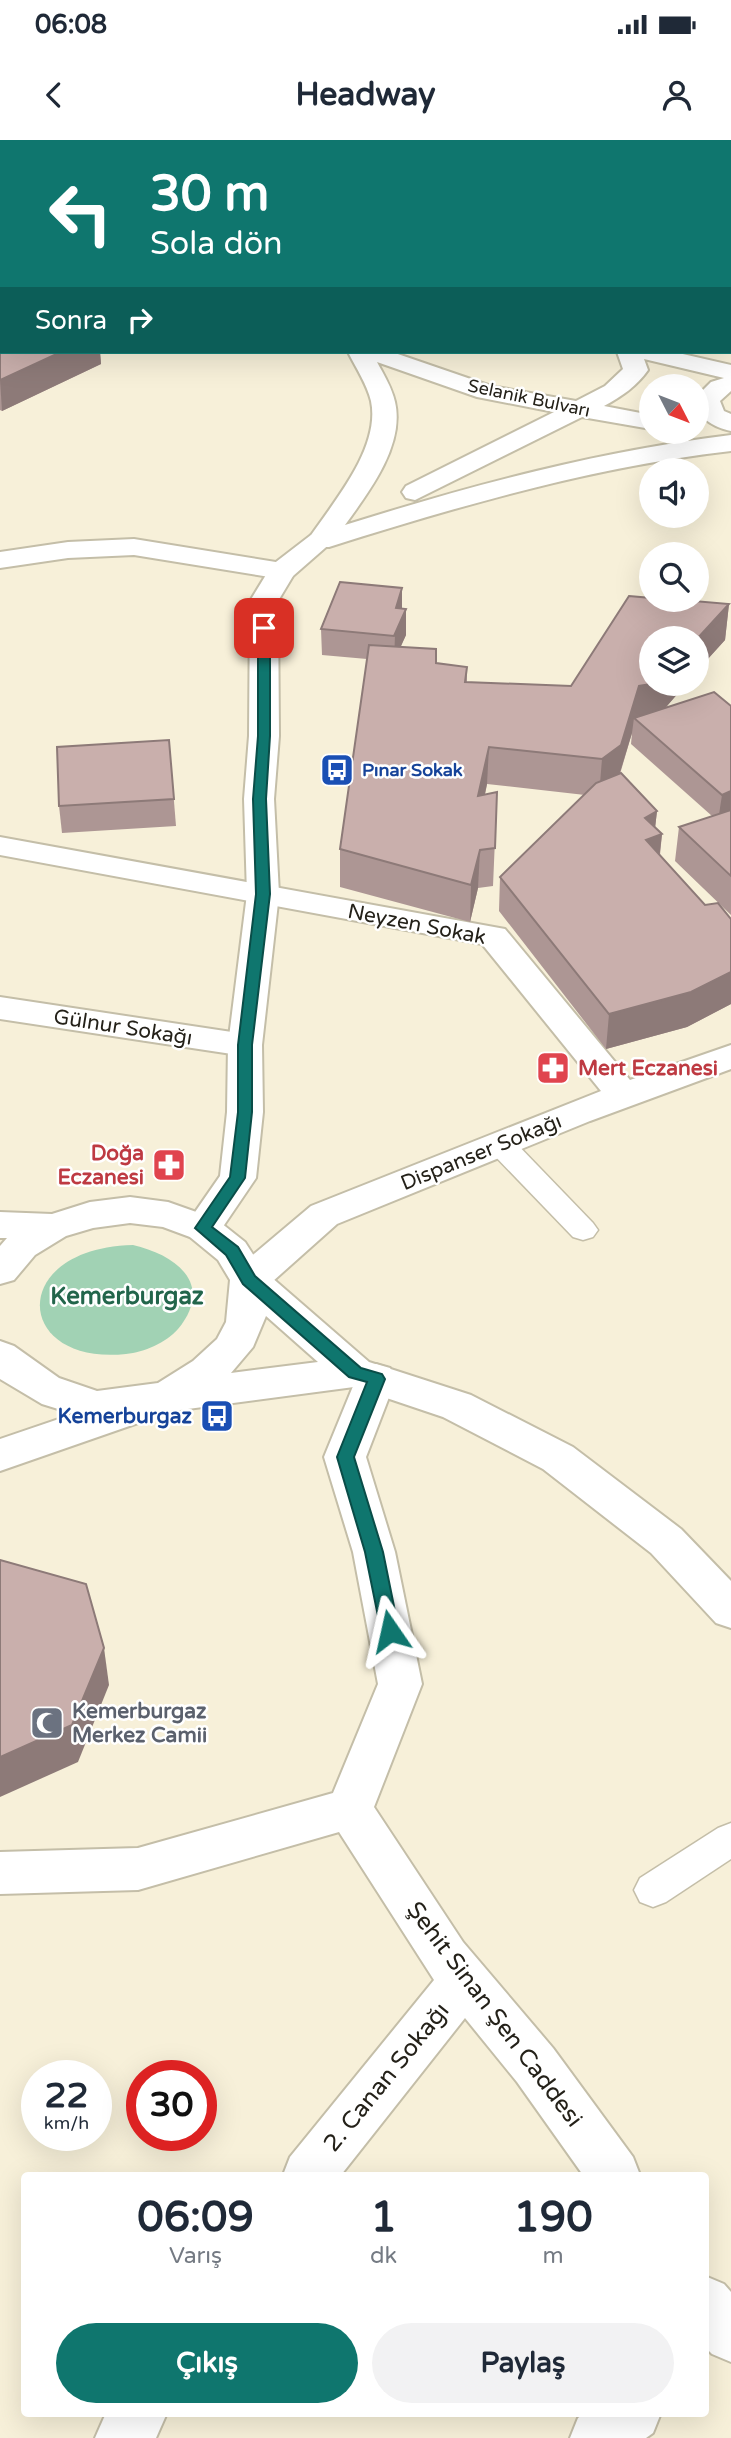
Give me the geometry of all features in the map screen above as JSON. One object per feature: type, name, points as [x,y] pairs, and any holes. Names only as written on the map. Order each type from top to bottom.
[{"type":"street","points":[[320,541],[358,489],[378,446],[384,406],[361,354]]},
{"type":"street","name":"Selanik Bulvarı","points":[[376,354],[486,391],[639,420]]},
{"type":"street","points":[[203,1228],[238,1178],[245,1112],[245,1045],[263,894],[259,799],[264,736],[264,601],[282,571],[320,541],[614,391],[636,370],[630,354]]},
{"type":"street","points":[[653,354],[731,372]]},
{"type":"street","points":[[731,383],[720,387],[707,400],[714,415],[731,424]]},
{"type":"street","points":[[709,431],[731,435]]},
{"type":"street","points":[[320,541],[524,478],[659,449],[731,443]]},
{"type":"street","points":[[0,560],[68,550],[134,547],[282,571]]},
{"type":"street","name":"Neyzen Sokak","points":[[0,846],[493,936],[624,1096]]},
{"type":"street","name":"Gülnur Sokağı","points":[[0,1008],[245,1045]]},
{"type":"street","name":"Dispanser Sokağı","points":[[249,1280],[324,1215],[731,1056]]},
{"type":"street","points":[[0,1270],[22,1246],[53,1227],[90,1215],[130,1210],[169,1215],[203,1228],[232,1251],[249,1280],[365,1376],[457,1406],[558,1458],[666,1541],[731,1610]]},
{"type":"street","points":[[0,1225],[53,1227]]},
{"type":"street","points":[[0,1455],[161,1399],[214,1367],[236,1344],[250,1312],[249,1280]]},
{"type":"street","points":[[0,1356],[25,1379],[60,1396],[97,1406],[365,1376]]},
{"type":"street","points":[[0,1873],[138,1869],[350,1809],[400,1684],[374,1552],[345,1457],[365,1376]]},
{"type":"street","name":"Şehit Sinan Şen Caddesi","points":[[350,1809],[446,1958],[535,2064],[612,2172]]},
{"type":"street","name":"2. Canan Sokağı","points":[[311,2172],[464,1980]]},
{"type":"street","points":[[122,2438],[136,2417]]},
{"type":"street","points":[[598,2438],[627,2417]]},
{"type":"lane","points":[[501,1144],[583,1230]]},
{"type":"lane","points":[[653,1890],[731,1839]]},
{"type":"green space","points":[[133,1245],[176,1264],[191,1285],[193,1298],[178,1329],[154,1346],[126,1354],[89,1353],[62,1342],[45,1326],[40,1305],[46,1284],[63,1265],[92,1251]]},
{"type":"building","points":[[0,354],[57,354],[0,380]]},
{"type":"building","points":[[340,582],[402,588],[396,608],[406,609],[394,636],[321,629]]},
{"type":"building","points":[[629,596],[639,597],[639,612],[709,612],[709,602],[729,604],[709,626],[639,626],[639,686],[621,745],[602,759],[489,747],[478,796],[497,792],[495,848],[480,850],[471,885],[340,849],[369,645],[436,649],[436,663],[467,667],[465,682],[571,686]]},
{"type":"building","points":[[714,692],[731,706],[731,791],[722,795],[634,718],[709,696]]},
{"type":"building","points":[[169,740],[174,799],[59,806],[57,747]]},
{"type":"building","points":[[621,773],[657,811],[645,818],[662,834],[646,840],[705,905],[718,903],[731,919],[731,972],[691,992],[609,1014],[500,877],[596,783]]},
{"type":"building","points":[[731,810],[731,876],[679,827]]},
{"type":"building","name":"Kemerburgaz Merkez Camii","points":[[0,1560],[86,1584],[104,1648],[72,1725],[0,1757]]},
{"type":"place","name":"Pınar Sokak","points":[[337,770]]},
{"type":"place","name":"Mert Eczanesi","points":[[553,1068]]},
{"type":"place","name":"Doğa Eczanesi","points":[[169,1165]]},
{"type":"place","name":"Kemerburgaz","points":[[217,1416]]},
{"type":"place","name":"Kemerburgaz Merkez Camii","points":[[47,1723]]},
{"type":"district","name":"Kemerburgaz","points":[[127,1296]]},
{"type":"route","points":[[264,628],[264,736],[259,799],[263,894],[245,1045],[245,1112],[238,1178],[203,1228],[232,1251],[249,1280],[355,1372],[376,1379],[345,1457],[374,1552],[390,1631]]}]
